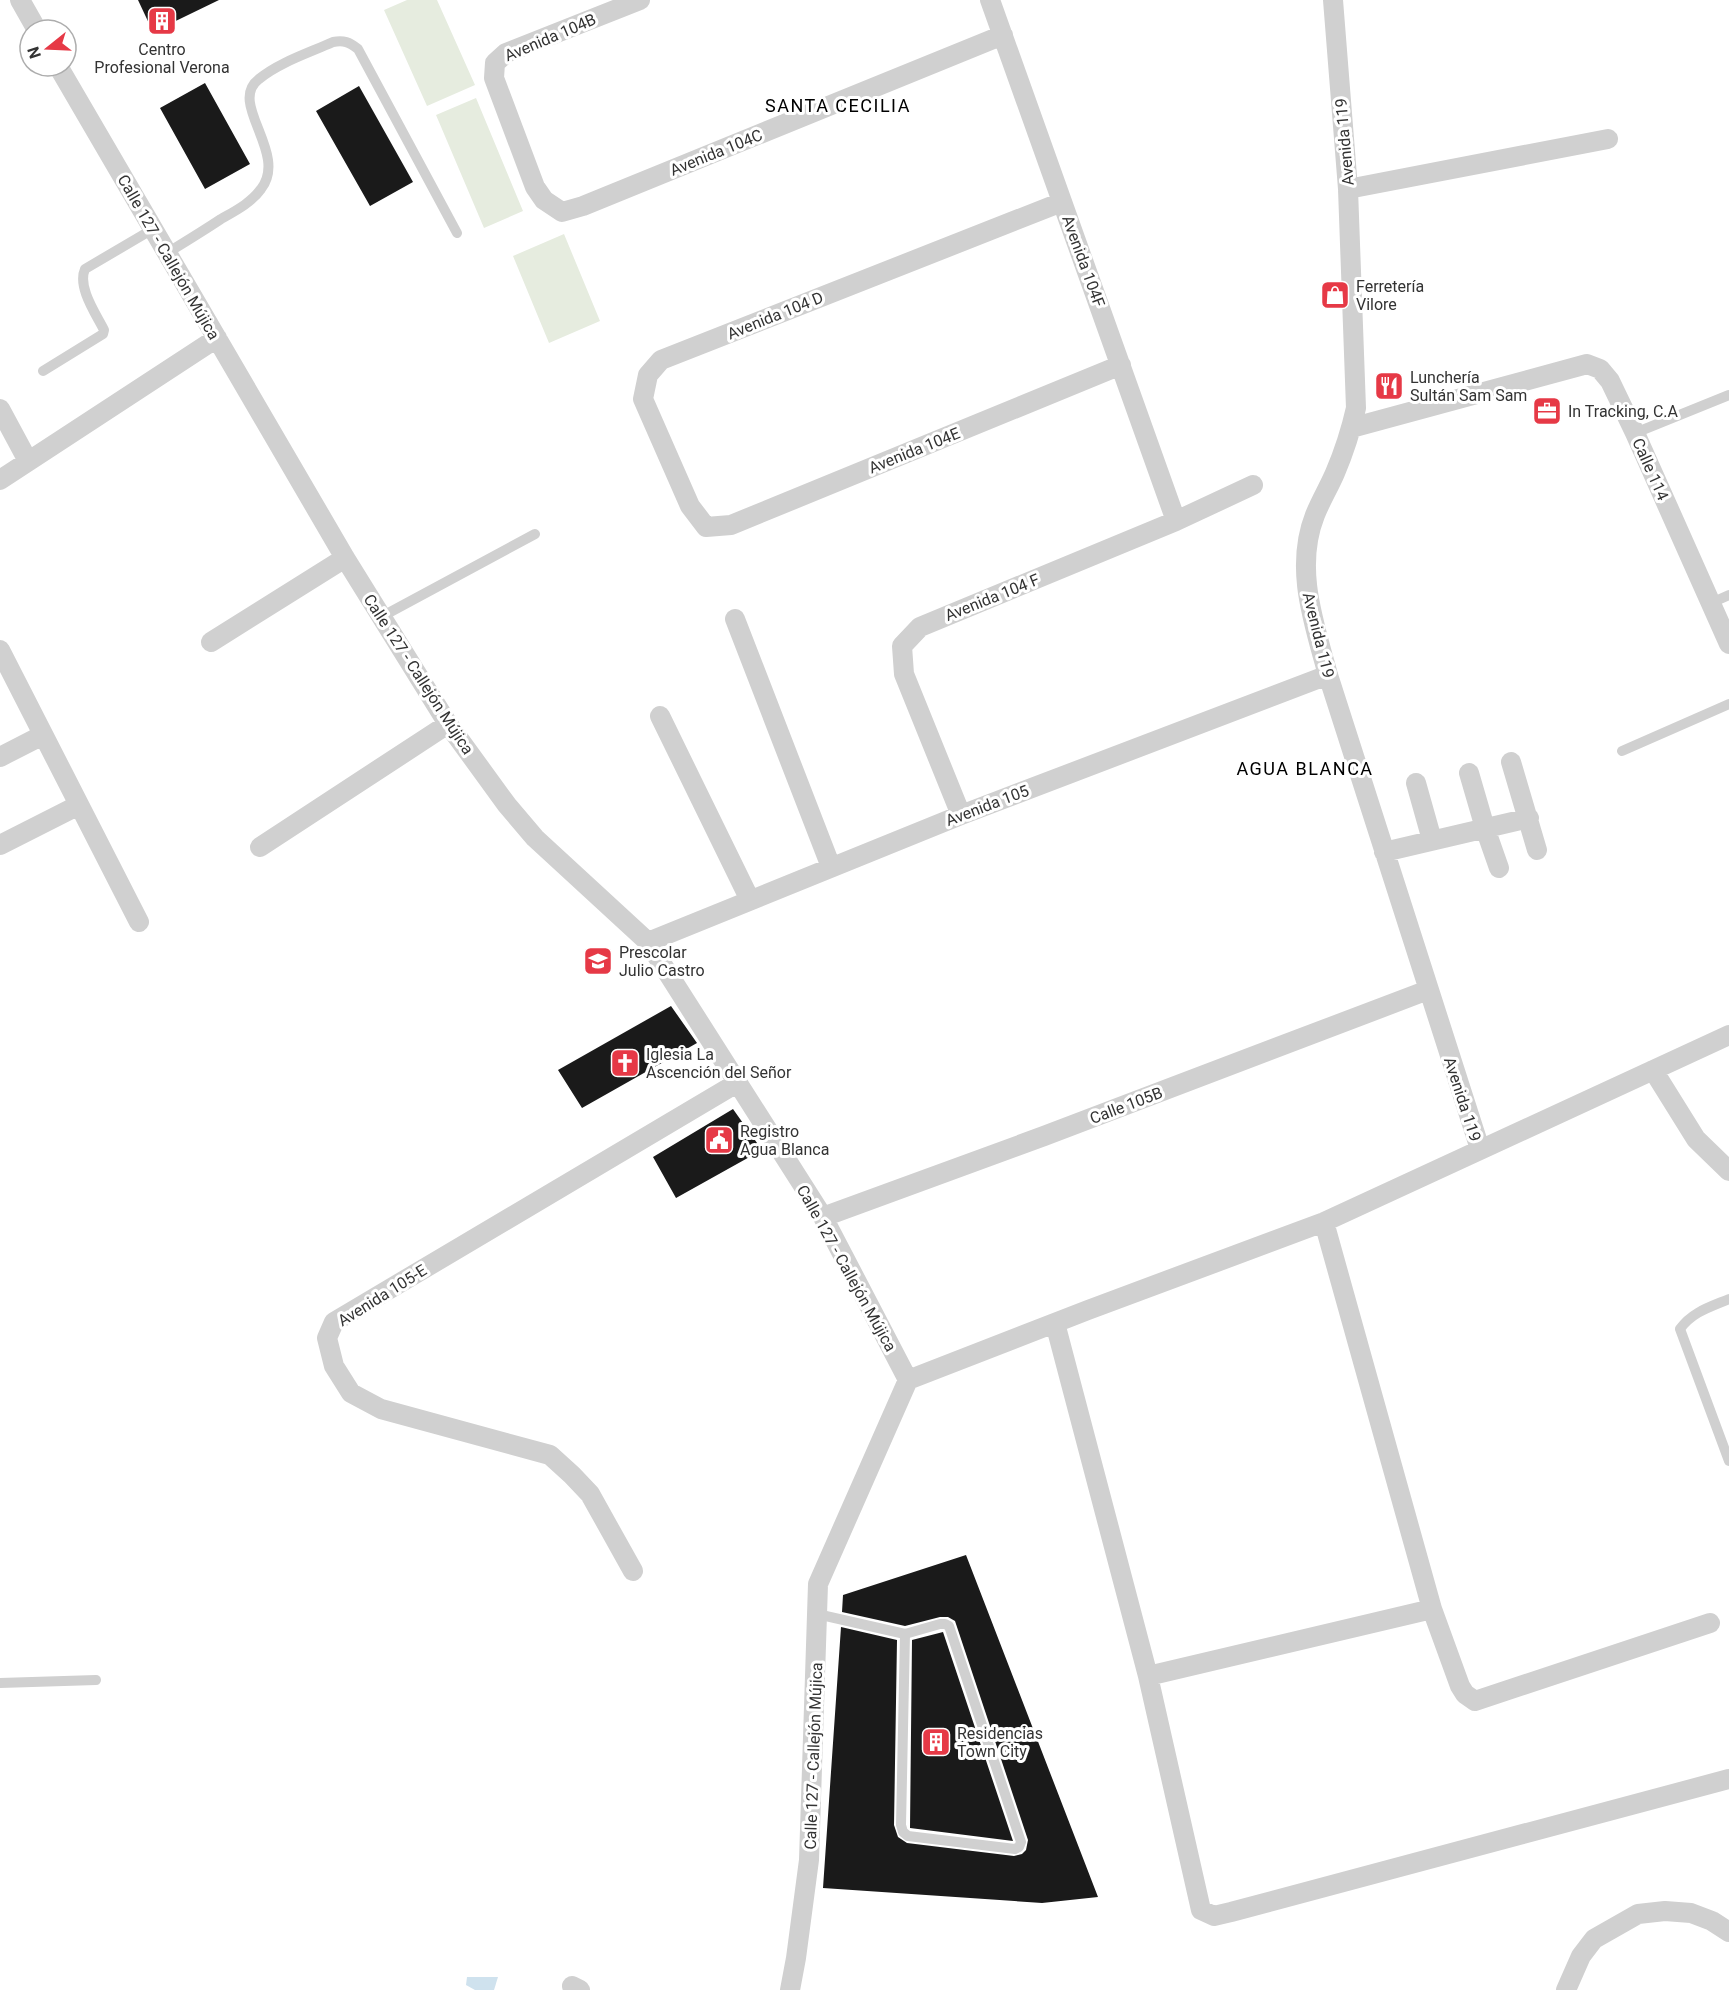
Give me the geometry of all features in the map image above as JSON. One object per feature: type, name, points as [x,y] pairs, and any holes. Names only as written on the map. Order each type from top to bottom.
[{"type":"street","points":[[20,0],[31,18]]},
{"type":"street","name":"Avenida 104B","points":[[562,212],[544,201],[535,187],[494,78],[495,63],[507,53],[640,0]]},
{"type":"street","name":"Avenida 104F","points":[[990,0],[1176,522]]},
{"type":"street","name":"Avenida 119","points":[[1333,0],[1348,189],[1356,408],[1352,428],[1335,472],[1314,516],[1305,572],[1311,612],[1328,675],[1480,1149]]},
{"type":"street","name":"Avenida 104C","points":[[562,212],[584,206],[1003,35]]},
{"type":"street","name":"Calle 127 - Callejón Mújica","points":[[65,78],[345,558],[448,724],[507,805],[535,838],[648,942],[823,1216],[908,1380],[818,1584],[810,1860],[790,1990]]},
{"type":"street","points":[[1348,189],[1608,139]]},
{"type":"street","name":"Avenida 104 D","points":[[706,526],[690,506],[643,399],[648,375],[661,360],[1062,202]]},
{"type":"street","points":[[0,480],[217,338]]},
{"type":"street","name":"Calle 114","points":[[1352,428],[1587,364],[1600,369],[1610,381],[1635,433],[1729,644]]},
{"type":"street","name":"Avenida 104E","points":[[706,526],[731,525],[1121,365]]},
{"type":"street","points":[[0,409],[28,461]]},
{"type":"street","name":"Avenida 104 F","points":[[961,815],[904,675],[902,646],[920,627],[1176,522],[1252,485]]},
{"type":"street","points":[[211,642],[345,558]]},
{"type":"street","points":[[735,619],[831,867]]},
{"type":"street","points":[[0,650],[139,922]]},
{"type":"street","name":"Avenida 105","points":[[648,942],[961,815],[1328,675]]},
{"type":"street","points":[[660,716],[750,900]]},
{"type":"street","points":[[260,848],[448,724]]},
{"type":"street","points":[[0,757],[43,735]]},
{"type":"street","points":[[1511,762],[1537,850]]},
{"type":"street","points":[[1469,773],[1499,868]]},
{"type":"street","points":[[1416,783],[1432,840]]},
{"type":"street","points":[[0,845],[79,805]]},
{"type":"street","points":[[1384,852],[1528,818]]},
{"type":"street","name":"Calle 105B","points":[[823,1216],[1044,1136],[1428,990]]},
{"type":"street","points":[[908,1380],[1324,1222],[1729,1035]]},
{"type":"street","points":[[1653,1070],[1696,1139],[1729,1171]]},
{"type":"street","name":"Avenida 105-E","points":[[633,1571],[590,1494],[550,1455],[381,1409],[351,1393],[334,1366],[327,1338],[334,1322],[737,1083]]},
{"type":"street","points":[[1324,1222],[1432,1608],[1460,1686],[1465,1694],[1475,1701],[1710,1623]]},
{"type":"street","points":[[1054,1323],[1148,1676],[1201,1910],[1214,1916],[1729,1779]]},
{"type":"street","points":[[1148,1676],[1432,1608]]},
{"type":"street","points":[[1566,1990],[1581,1956],[1594,1939],[1638,1914],[1665,1911],[1691,1913],[1712,1921],[1729,1932]]},
{"type":"lane","points":[[167,254],[246,204],[262,189],[270,172],[268,154],[250,104],[251,92],[257,80],[341,40],[350,42],[358,49],[457,233]]},
{"type":"lane","points":[[43,372],[103,334],[104,330],[83,281],[85,269],[153,229]]},
{"type":"lane","points":[[1635,433],[1729,395]]},
{"type":"lane","points":[[381,617],[535,534]]},
{"type":"lane","points":[[1711,603],[1729,595]]},
{"type":"lane","points":[[1622,751],[1729,704]]},
{"type":"lane","points":[[1729,1299],[1698,1311],[1680,1329],[1729,1461]]},
{"type":"lane","points":[[817,1614],[905,1635],[940,1624],[949,1626],[1021,1842],[1019,1847],[1015,1849],[908,1836],[903,1832],[901,1825],[905,1635]]},
{"type":"lane","points":[[0,1683],[96,1680]]},
{"type":"shaded area","points":[[407,0],[437,0],[475,85],[427,106],[384,10]]},
{"type":"shaded area","points":[[476,98],[523,211],[484,228],[436,115]]},
{"type":"shaded area","points":[[564,234],[600,321],[549,343],[513,256]]},
{"type":"water","points":[[467,1977],[498,1977],[494,1990],[475,1990],[466,1985]]},
{"type":"building","name":"Centro Profesional Verona","points":[[138,0],[219,0],[153,32]]},
{"type":"building","points":[[205,83],[250,164],[205,189],[160,108]]},
{"type":"building","points":[[359,86],[413,182],[370,206],[316,111]]},
{"type":"building","points":[[671,1006],[697,1043],[582,1108],[558,1070]]},
{"type":"building","points":[[733,1109],[762,1150],[676,1198],[653,1157]]},
{"type":"building","name":"Residencias Town City","points":[[966,1555],[1098,1897],[1042,1903],[823,1888],[841,1627],[897,1640],[894,1825],[898,1837],[907,1843],[1014,1856],[1026,1850],[1028,1840],[955,1621],[948,1617],[940,1617],[905,1626],[842,1612],[843,1595]]},
{"type":"building","points":[[943,1632],[1013,1841],[910,1828],[912,1640]]},
{"type":"place","name":"Centro Profesional Verona","points":[[162,21]]},
{"type":"place","name":"Ferretería Vilore","points":[[1335,295]]},
{"type":"place","name":"Lunchería Sultán Sam Sam","points":[[1389,386]]},
{"type":"place","name":"In Tracking, C.A","points":[[1547,411]]},
{"type":"place","name":"Prescolar Julio Castro","points":[[598,961]]},
{"type":"place","name":"Iglesia La Ascención del Señor","points":[[625,1063]]},
{"type":"place","name":"Registro Agua Blanca","points":[[719,1140]]},
{"type":"place","name":"Residencias Town City","points":[[936,1742]]},
{"type":"district","name":"SANTA CECILIA","points":[[838,106]]},
{"type":"district","name":"AGUA BLANCA","points":[[1305,769]]}]
